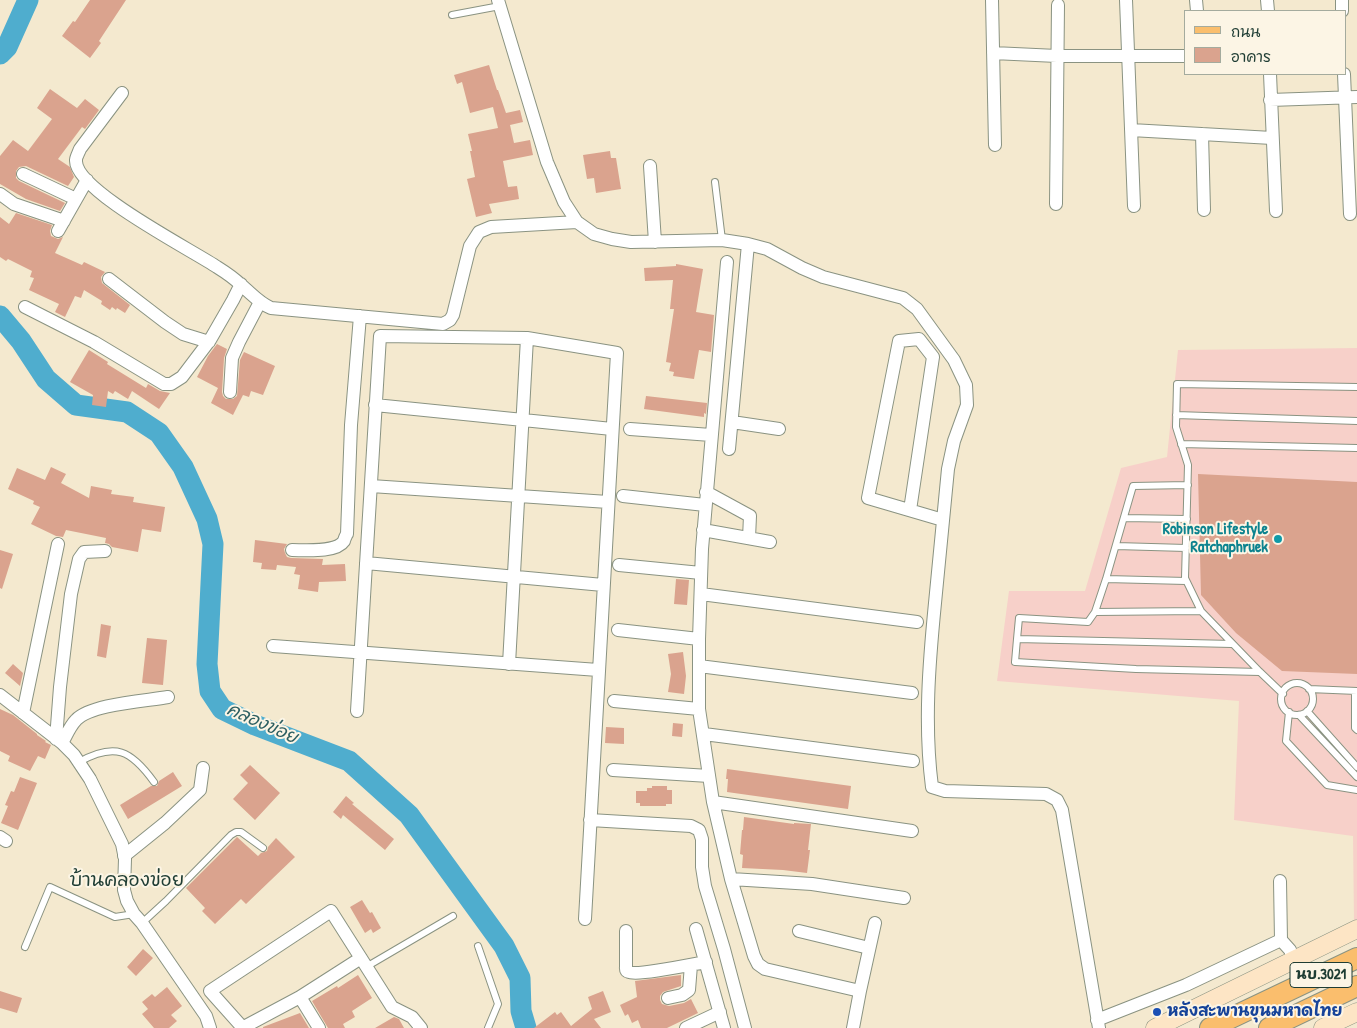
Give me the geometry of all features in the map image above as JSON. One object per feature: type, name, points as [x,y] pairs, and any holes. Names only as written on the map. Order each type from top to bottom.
[{"type":"main road","name":"นบ.3021","points":[[1155,1027],[1357,929]]},
{"type":"main road","name":"นบ.3021","points":[[1210,1028],[1357,958]]},
{"type":"main road","name":"นบ.3021","points":[[1269,1028],[1357,986]]},
{"type":"main road","points":[[1323,1027],[1357,1012]]},
{"type":"street","points":[[992,0],[995,145]]},
{"type":"street","points":[[1126,0],[1134,206]]},
{"type":"street","points":[[499,3],[547,162],[564,202],[577,222],[594,234],[631,242],[722,240],[748,244],[767,249],[823,277],[903,298],[917,309],[954,360],[966,385],[967,405],[954,441],[950,460],[929,664],[928,713],[932,787],[945,791],[1046,794],[1057,800],[1062,810],[1098,1024],[1186,986],[1281,940]]},
{"type":"street","points":[[1056,204],[1058,5]]},
{"type":"street","points":[[993,53],[1057,56],[1184,56]]},
{"type":"street","points":[[1270,75],[1276,211]]},
{"type":"street","points":[[1344,75],[1351,97],[1350,214]]},
{"type":"street","points":[[122,93],[80,149],[76,160],[78,168],[87,180],[108,199],[129,214],[198,255],[241,284],[260,302],[271,308],[443,324],[450,320],[453,315],[470,246],[479,232],[491,227],[577,222]]},
{"type":"street","points":[[1270,100],[1351,97]]},
{"type":"street","points":[[1131,130],[1272,138]]},
{"type":"street","points":[[1202,134],[1204,210]]},
{"type":"street","points":[[650,166],[655,242]]},
{"type":"street","points":[[22,174],[76,199]]},
{"type":"street","points":[[0,194],[14,204],[61,226],[87,180]]},
{"type":"street","points":[[729,449],[748,244]]},
{"type":"street","points":[[727,262],[703,530],[699,639],[699,709],[713,802],[731,879],[758,964],[765,970],[860,991]]},
{"type":"street","points":[[109,279],[183,334],[209,342]]},
{"type":"street","points":[[25,307],[94,342],[164,384],[171,384],[182,377],[209,342],[229,309],[241,284]]},
{"type":"street","points":[[230,392],[232,358],[260,302]]},
{"type":"street","points":[[292,550],[331,549],[339,546],[347,534],[351,424],[360,316]]},
{"type":"street","points":[[357,711],[380,336],[527,338],[616,353],[585,918]]},
{"type":"street","points":[[509,664],[527,338]]},
{"type":"street","points":[[910,510],[933,357],[919,340],[898,341],[868,498],[943,520]]},
{"type":"street","points":[[376,405],[612,429]]},
{"type":"street","points":[[732,422],[779,429]]},
{"type":"street","points":[[630,429],[711,435]]},
{"type":"street","points":[[371,486],[608,502]]},
{"type":"street","points":[[706,492],[750,516],[749,538]]},
{"type":"street","points":[[623,496],[705,505]]},
{"type":"street","points":[[703,530],[770,542]]},
{"type":"street","points":[[23,712],[58,544]]},
{"type":"street","points":[[59,741],[60,687],[70,603],[79,559],[84,552],[105,551]]},
{"type":"street","points":[[366,563],[603,585]]},
{"type":"street","points":[[619,566],[701,573]]},
{"type":"street","points":[[701,594],[917,622]]},
{"type":"street","points":[[618,630],[699,639]]},
{"type":"street","points":[[273,646],[598,670]]},
{"type":"street","points":[[699,666],[912,693]]},
{"type":"street","points":[[0,695],[59,741],[79,762],[90,779],[122,844],[124,890],[127,901],[206,1016],[210,1028]]},
{"type":"street","points":[[59,741],[77,718],[86,712],[99,708],[168,697]]},
{"type":"street","points":[[614,700],[699,709]]},
{"type":"street","points":[[704,734],[914,761]]},
{"type":"street","points":[[124,856],[165,823],[200,790],[203,768]]},
{"type":"street","points":[[613,770],[709,776]]},
{"type":"street","points":[[713,802],[912,831]]},
{"type":"street","points":[[590,820],[691,826],[699,830],[702,839],[702,867],[705,886],[745,1028]]},
{"type":"street","points":[[731,879],[812,884],[904,898]]},
{"type":"street","points":[[1280,881],[1281,940],[1290,950],[1294,960]]},
{"type":"street","points":[[364,963],[243,1028],[210,991],[331,911],[392,1007],[412,1017],[421,1028]]},
{"type":"street","points":[[853,1028],[874,923]]},
{"type":"street","points":[[696,929],[724,1028]]},
{"type":"street","points":[[626,931],[626,970],[628,972],[649,972],[706,962]]},
{"type":"street","points":[[799,931],[869,948]]},
{"type":"street","points":[[668,998],[682,995],[689,990],[691,965]]},
{"type":"street","points":[[300,997],[319,1028]]},
{"type":"street","points":[[686,1028],[720,1012]]},
{"type":"lane","points":[[452,15],[499,3]]},
{"type":"lane","points":[[715,182],[722,240]]},
{"type":"lane","points":[[1283,694],[1232,644],[1202,611],[1185,578],[1188,465],[1176,427],[1177,384],[1357,387]]},
{"type":"lane","points":[[1176,415],[1357,421]]},
{"type":"lane","points":[[1181,444],[1357,448]]},
{"type":"lane","points":[[1188,485],[1133,486],[1096,612],[1088,622],[1019,618],[1015,662],[1136,669],[1260,672]]},
{"type":"lane","points":[[1124,518],[1187,519]]},
{"type":"lane","points":[[1116,546],[1186,548]]},
{"type":"lane","points":[[1106,579],[1186,580]]},
{"type":"lane","points":[[1096,612],[1202,611]]},
{"type":"lane","points":[[1018,639],[1232,644]]},
{"type":"lane","points":[[1299,715],[1307,711],[1313,699],[1309,689],[1302,684],[1292,684],[1283,694],[1283,704],[1289,712],[1299,715],[1357,777]]},
{"type":"lane","points":[[1309,689],[1356,691],[1355,728],[1357,730]]},
{"type":"lane","points":[[1307,711],[1357,767]]},
{"type":"lane","points":[[1289,712],[1286,741],[1327,785],[1357,790]]},
{"type":"lane","points":[[79,762],[93,754],[119,751],[132,757],[143,766],[154,782]]},
{"type":"lane","points":[[25,947],[50,887],[115,917],[138,918],[166,901],[231,835],[241,832],[263,848]]},
{"type":"lane","points":[[364,963],[452,916]]},
{"type":"lane","points":[[478,946],[498,1004],[488,1028]]},
{"type":"shaded area","name":"Robinson Lifestyle Ratchaphruek","points":[[1357,348],[1357,919],[1354,921],[1353,836],[1234,820],[1239,701],[997,681],[1009,591],[1085,591],[1121,468],[1167,457],[1178,350]]},
{"type":"building","points":[[90,0],[126,0],[90,58],[62,36],[73,21],[75,22]]},
{"type":"building","points":[[489,65],[506,113],[520,110],[523,122],[510,125],[514,143],[530,140],[533,155],[503,161],[508,187],[517,186],[519,199],[489,204],[492,213],[476,217],[467,179],[475,177],[468,134],[498,128],[493,107],[470,113],[462,82],[457,84],[454,75]]},
{"type":"building","points":[[50,89],[77,108],[85,99],[99,110],[85,129],[82,127],[58,159],[70,167],[74,177],[68,186],[26,166],[19,167],[16,171],[16,178],[19,181],[65,203],[60,211],[26,199],[0,184],[0,156],[13,140],[28,151],[52,119],[37,108]]},
{"type":"building","points":[[610,151],[611,158],[616,158],[621,189],[596,193],[594,178],[587,179],[583,155]]},
{"type":"building","points":[[16,213],[52,225],[51,236],[58,239],[63,237],[55,253],[82,265],[84,262],[105,272],[101,277],[102,283],[130,305],[125,313],[112,307],[110,310],[101,304],[102,301],[84,290],[81,298],[75,296],[65,317],[55,312],[59,304],[29,290],[34,278],[30,277],[32,271],[0,257],[0,217],[9,224]]},
{"type":"building","points":[[676,264],[703,269],[696,312],[714,315],[711,352],[699,350],[694,379],[673,376],[674,372],[669,371],[671,363],[666,362],[674,309],[670,309],[673,280],[645,281],[644,268],[676,266]]},
{"type":"building","points":[[217,344],[227,349],[224,358],[222,392],[226,399],[233,399],[237,396],[240,360],[244,352],[275,366],[263,395],[251,391],[249,397],[243,395],[233,415],[211,403],[218,388],[197,377]]},
{"type":"building","points":[[89,350],[108,362],[107,364],[146,388],[148,384],[160,391],[170,393],[159,409],[132,391],[128,399],[115,391],[113,394],[108,391],[106,407],[92,405],[93,395],[70,382]]},
{"type":"building","points":[[646,396],[707,403],[706,414],[704,413],[704,417],[644,409]]},
{"type":"building","points":[[51,467],[66,474],[61,483],[89,498],[91,486],[112,490],[111,494],[134,497],[133,502],[165,507],[161,532],[142,529],[138,552],[112,547],[105,543],[106,538],[66,530],[63,537],[56,536],[31,524],[40,507],[33,504],[34,501],[8,489],[17,468],[45,480]]},
{"type":"building","name":"Robinson Lifestyle Ratchaphruek","points":[[1198,474],[1357,482],[1357,674],[1282,671],[1236,633],[1201,595]]},
{"type":"building","points":[[255,540],[287,544],[284,549],[287,557],[323,559],[322,565],[345,564],[346,581],[319,582],[318,592],[298,589],[300,575],[294,574],[296,567],[277,565],[276,570],[261,569],[262,563],[253,562]]},
{"type":"building","points":[[0,550],[13,554],[2,589],[0,588]]},
{"type":"building","points":[[676,579],[689,580],[687,605],[674,604]]},
{"type":"building","points":[[101,624],[111,626],[106,658],[97,656]]},
{"type":"building","points":[[147,638],[167,640],[163,685],[142,683]]},
{"type":"building","points":[[683,652],[686,676],[684,694],[668,692],[671,674],[668,654]]},
{"type":"building","points":[[13,664],[23,673],[20,686],[5,673]]},
{"type":"building","points":[[0,709],[13,715],[51,745],[45,759],[38,756],[30,771],[8,761],[10,756],[0,751]]},
{"type":"building","points":[[673,723],[683,724],[682,737],[672,736]]},
{"type":"building","points":[[606,727],[624,728],[624,744],[605,743]]},
{"type":"building","points":[[250,765],[280,793],[255,820],[233,799],[248,783],[240,775]]},
{"type":"building","points":[[727,769],[851,786],[848,809],[727,792]]},
{"type":"building","points":[[173,772],[182,786],[128,819],[120,805],[151,786],[157,786],[159,781]]},
{"type":"building","points":[[20,777],[37,783],[18,830],[1,823],[8,806],[5,805],[11,791],[14,792]]},
{"type":"building","points":[[652,786],[667,786],[667,790],[672,790],[672,804],[666,804],[666,806],[640,806],[640,803],[636,803],[636,791],[647,791],[647,788],[652,788]]},
{"type":"building","points":[[346,796],[354,803],[352,804],[394,839],[385,850],[343,815],[341,819],[333,812]]},
{"type":"building","points":[[744,817],[794,824],[811,824],[807,873],[742,868],[743,855],[740,854]]},
{"type":"building","points":[[237,837],[258,856],[267,851],[276,838],[295,857],[246,904],[241,899],[215,924],[202,911],[205,908],[186,888]]},
{"type":"building","points":[[362,900],[370,913],[372,912],[381,928],[373,933],[371,929],[365,933],[350,907]]},
{"type":"building","points":[[143,949],[153,958],[136,976],[127,967]]},
{"type":"building","points":[[358,975],[372,998],[352,1011],[355,1017],[343,1024],[345,1028],[328,1028],[312,1001]]},
{"type":"building","points":[[681,975],[681,986],[663,992],[660,1000],[662,1004],[669,1006],[684,1003],[691,999],[698,1013],[667,1028],[641,1028],[638,1020],[632,1023],[628,1014],[625,1016],[620,1005],[637,997],[635,981]]},
{"type":"building","points":[[167,987],[182,1006],[171,1015],[177,1021],[169,1028],[154,1028],[142,1014],[148,1009],[142,1002],[152,994],[155,997]]},
{"type":"building","points":[[0,991],[22,998],[17,1013],[0,1008]]},
{"type":"building","points":[[603,991],[611,1012],[594,1019],[601,1028],[534,1028],[555,1012],[557,1015],[561,1012],[571,1026],[592,1009],[588,997]]},
{"type":"building","points":[[300,1013],[309,1028],[263,1028],[263,1027]]},
{"type":"building","points":[[394,1017],[399,1019],[404,1028],[375,1028]]},
{"type":"waterway","name":"คลองข่อย","points":[[0,54],[7,47],[28,0]]},
{"type":"waterway","name":"คลองข่อย","points":[[0,316],[21,341],[46,379],[76,405],[127,412],[159,433],[183,467],[207,519],[213,544],[207,664],[210,691],[222,709],[255,725],[349,761],[409,815],[504,946],[520,978],[521,1011],[526,1028]]},
{"type":"place","name":"Robinson Lifestyle Ratchaphruek","points":[[1278,539]]},
{"type":"place","name":"หลังสะพานขุนมหาดไทย","points":[[1157,1012]]},
{"type":"district","name":"บ้านคลองข่อย","points":[[127,881]]}]
